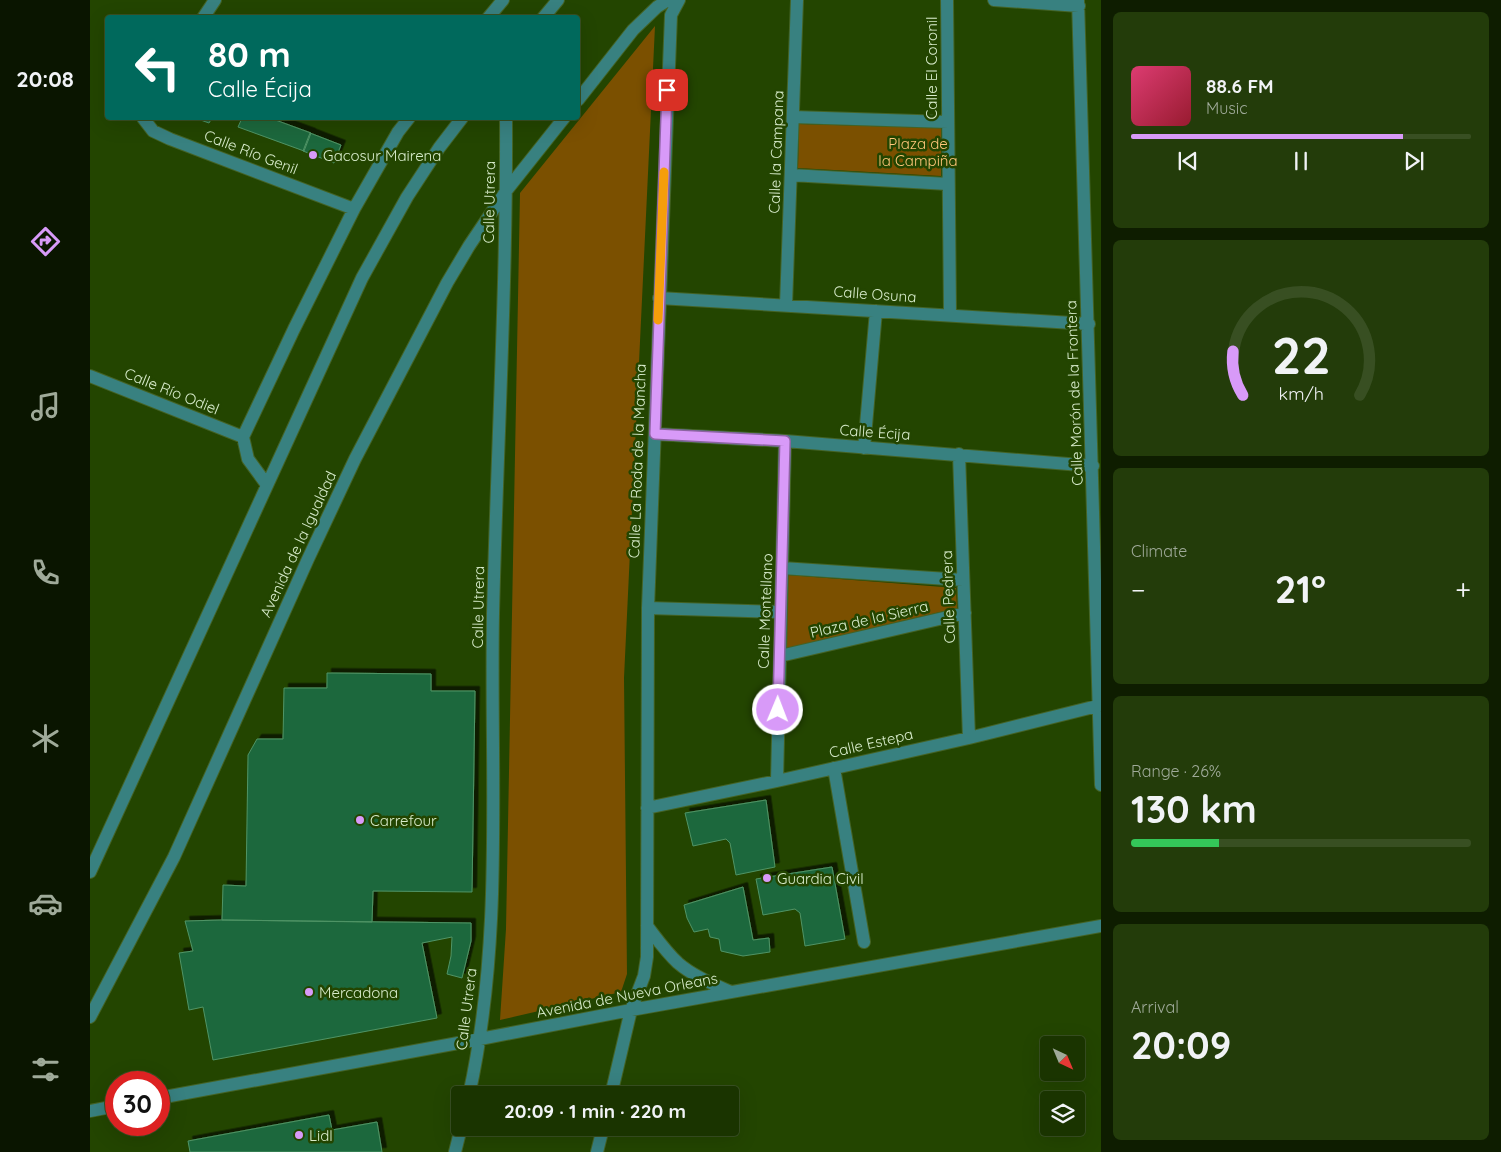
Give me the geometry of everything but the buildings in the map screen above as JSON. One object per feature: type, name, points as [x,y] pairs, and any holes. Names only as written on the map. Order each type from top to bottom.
[{"type":"street","points":[[205,15],[215,0]]},
{"type":"street","points":[[490,15],[503,0]]},
{"type":"street","points":[[546,15],[558,0]]},
{"type":"street","points":[[580,97],[633,30],[657,7],[668,0]]},
{"type":"street","name":"Calle La Roda de la Mancha","points":[[613,1086],[631,1010],[644,976],[647,957],[648,608],[670,15],[679,0]]},
{"type":"street","name":"Calle la Campana","points":[[786,305],[797,0]]},
{"type":"street","name":"Calle El Coronil","points":[[947,0],[950,315]]},
{"type":"street","points":[[994,0],[1079,3]]},
{"type":"street","name":"Calle Morón de la Frontera","points":[[1079,3],[1101,785]]},
{"type":"street","points":[[793,117],[948,122]]},
{"type":"street","name":"Calle Río Genil","points":[[145,120],[153,131],[354,209]]},
{"type":"street","points":[[267,485],[248,459],[243,437],[354,209],[398,132],[407,120]]},
{"type":"street","points":[[90,872],[362,278],[407,198],[439,148],[460,120]]},
{"type":"street","name":"Calle Utrera","points":[[471,1086],[480,1039],[488,970],[492,900],[493,614],[506,191],[506,120]]},
{"type":"street","name":"Avenida de la Igualdad","points":[[90,1017],[94,1006],[174,857],[355,459],[447,283],[506,191],[562,120]]},
{"type":"street","points":[[791,175],[948,184]]},
{"type":"street","name":"Calle Osuna","points":[[659,298],[1089,324]]},
{"type":"street","points":[[864,448],[876,311]]},
{"type":"street","name":"Calle Río Odiel","points":[[90,376],[243,437]]},
{"type":"street","name":"Calle Écija","points":[[655,434],[785,441],[1093,466]]},
{"type":"street","name":"Calle Montellano","points":[[777,781],[785,441]]},
{"type":"street","name":"Calle Pedrera","points":[[959,454],[970,738]]},
{"type":"street","name":"Plaza de la Sierra","points":[[782,568],[964,580]]},
{"type":"street","points":[[648,608],[781,612]]},
{"type":"street","name":"Plaza de la Sierra","points":[[780,656],[965,613]]},
{"type":"street","name":"Calle Estepa","points":[[647,808],[970,738],[1100,705]]},
{"type":"street","points":[[834,768],[864,942]]},
{"type":"street","points":[[647,926],[679,964],[701,978],[731,992]]},
{"type":"street","name":"Avenida de Nueva Orleans","points":[[170,1096],[631,1010],[1101,926]]},
{"type":"street","points":[[92,1110],[105,1108]]},
{"type":"street","points":[[455,1152],[459,1136]]},
{"type":"street","points":[[597,1152],[601,1136]]},
{"type":"green space","points":[[655,26],[624,678],[627,974],[621,992],[500,1020],[506,929],[520,193]]},
{"type":"green space","name":"Plaza de la Campiña","points":[[799,124],[941,128],[941,176],[798,168]]},
{"type":"green space","points":[[788,575],[956,588],[957,608],[785,649]]},
{"type":"slow traffic","points":[[658,320],[664,172]]},
{"type":"place","name":"Gacosur Mairena","points":[[313,155]]},
{"type":"place","name":"Carrefour","points":[[360,820]]},
{"type":"place","name":"Guardia Civil","points":[[767,878]]},
{"type":"place","name":"Mercadona","points":[[309,992]]},
{"type":"place","name":"Lidl","points":[[299,1135]]},
{"type":"route","points":[[667,90],[655,434],[785,441],[778,710]]}]
